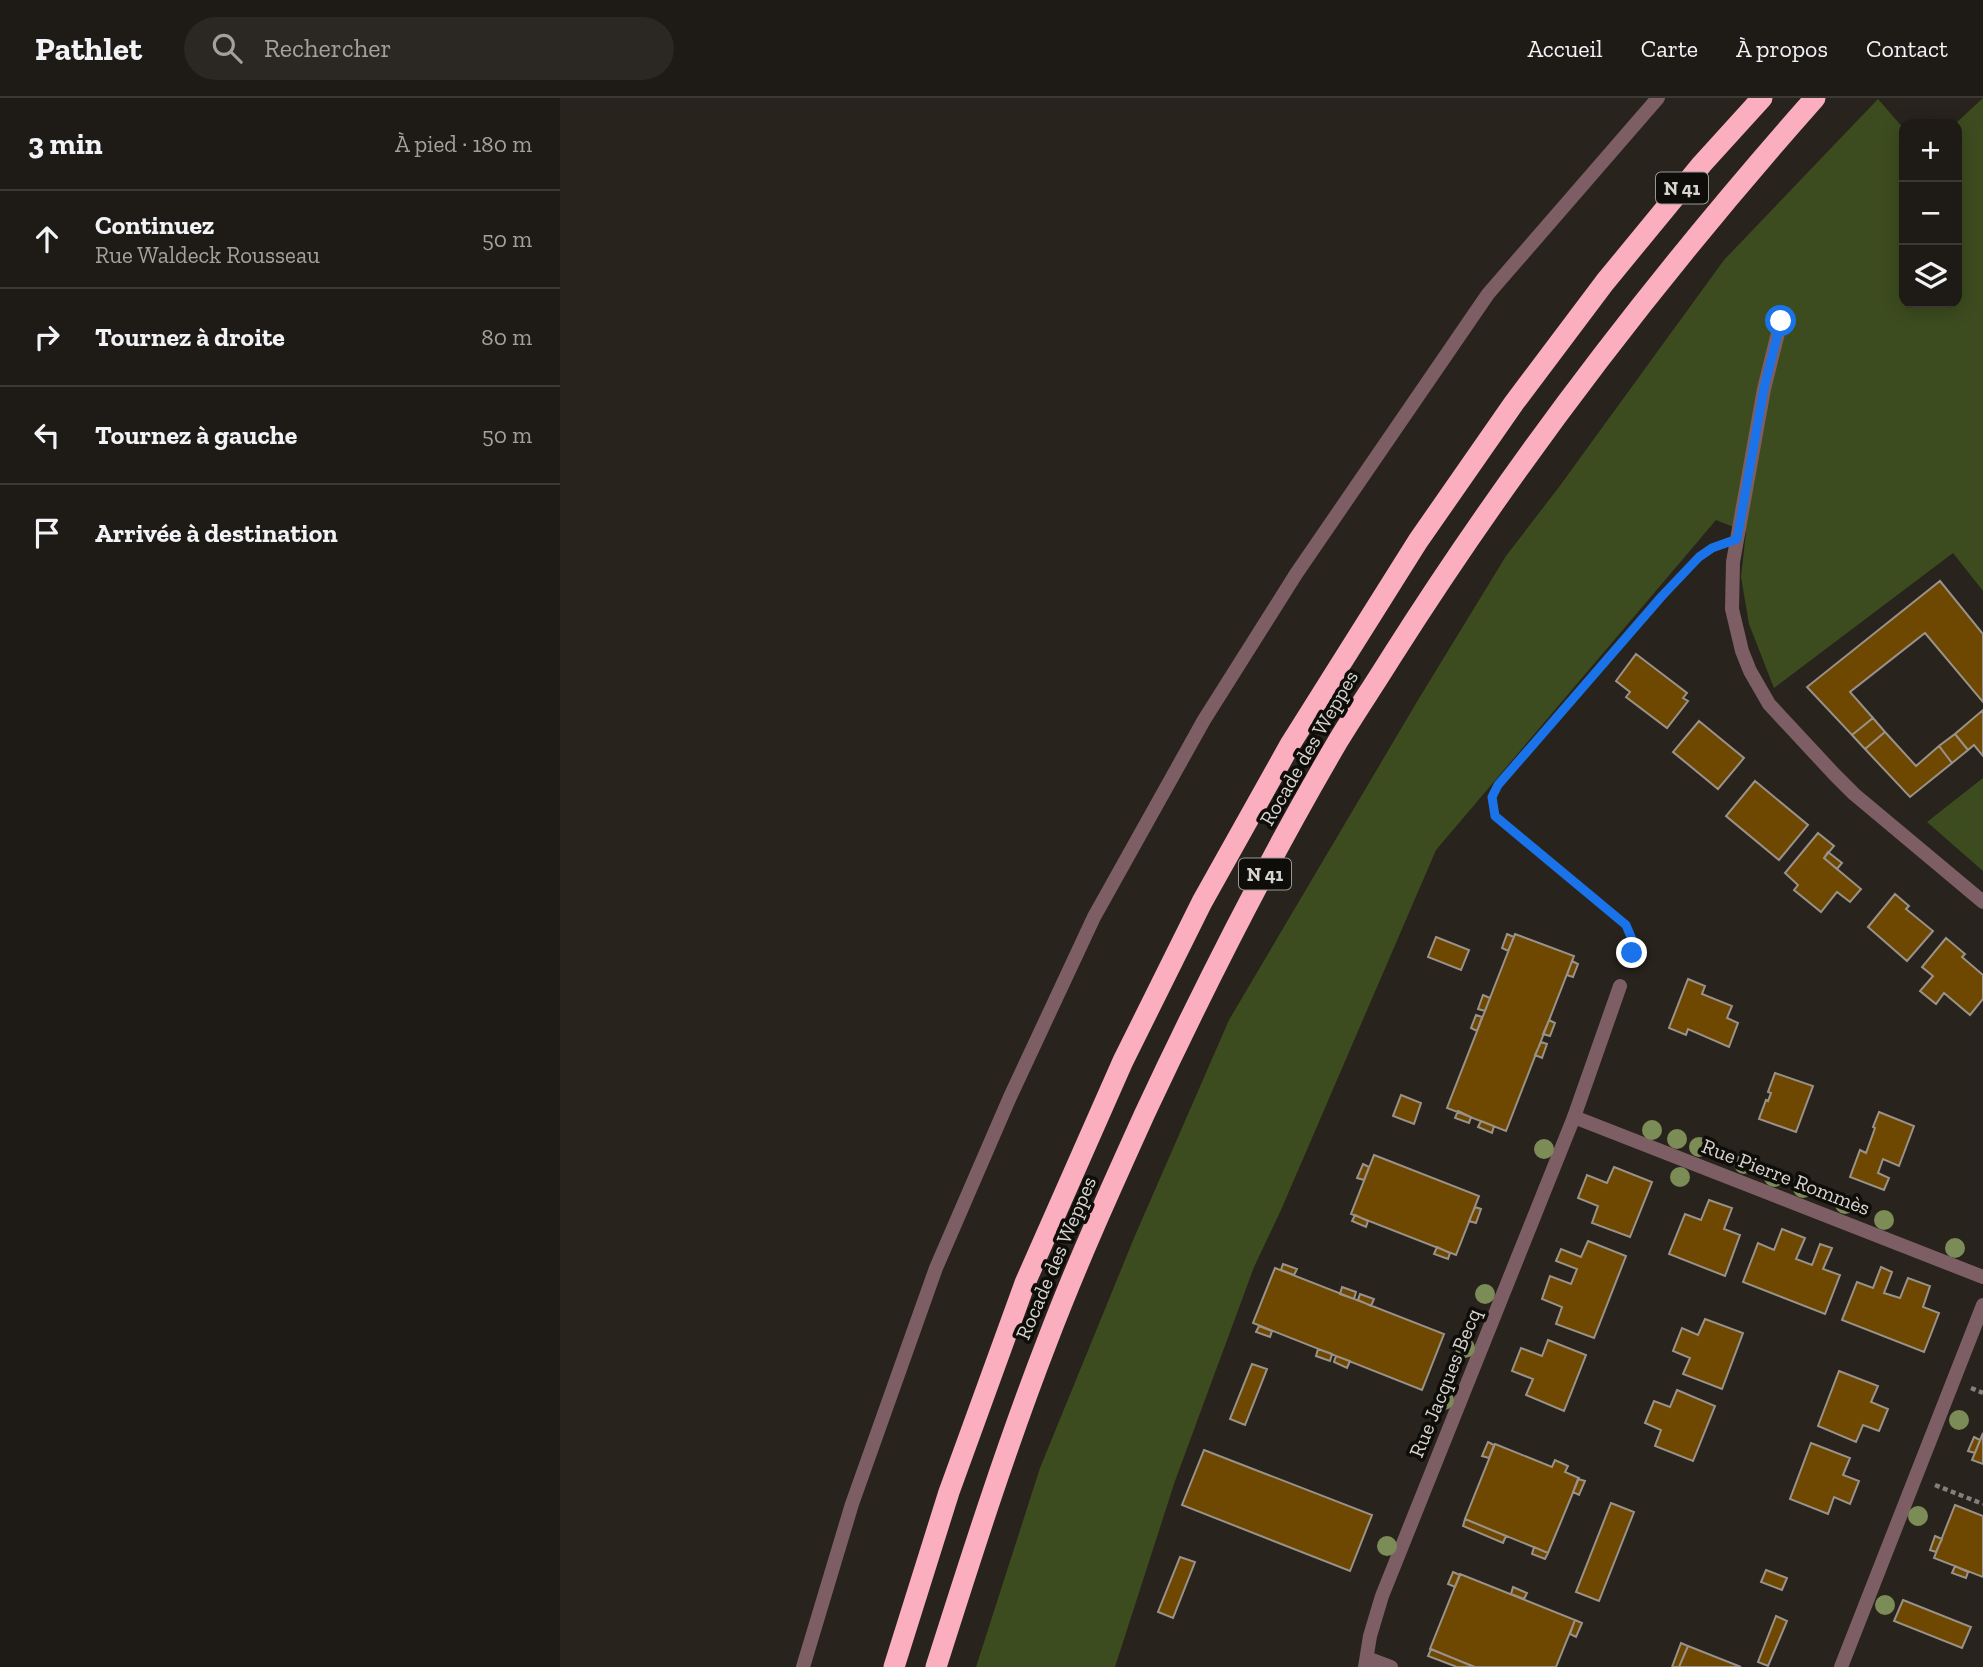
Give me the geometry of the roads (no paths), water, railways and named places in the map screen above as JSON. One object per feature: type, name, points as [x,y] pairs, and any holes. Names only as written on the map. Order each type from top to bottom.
[{"type":"highway","name":"Rocade des Weppes","points":[[894,1667],[949,1492],[1025,1283],[1123,1061],[1202,902],[1291,743],[1418,541],[1498,426],[1605,282],[1702,164],[1762,98]]},
{"type":"highway","name":"Rocade des Weppes","points":[[936,1667],[992,1492],[1048,1338],[1108,1195],[1179,1040],[1244,910],[1332,752],[1438,582],[1527,455],[1610,344],[1753,168],[1815,98]]},
{"type":"street","points":[[803,1667],[852,1504],[936,1268],[1010,1097],[1094,917],[1204,720],[1296,574],[1488,294],[1658,98]]},
{"type":"street","points":[[1781,321],[1764,388],[1731,584],[1736,630],[1750,671],[1769,704],[1790,729],[1854,794],[1983,902]]},
{"type":"street","name":"Rue Jacques Becq","points":[[1366,1662],[1370,1636],[1382,1596],[1574,1117],[1620,986]]},
{"type":"street","name":"Rue Pierre Rommès","points":[[1574,1117],[1983,1277]]},
{"type":"street","points":[[1841,1667],[1983,1305]]},
{"type":"street","points":[[1366,1662],[1391,1667]]}]
